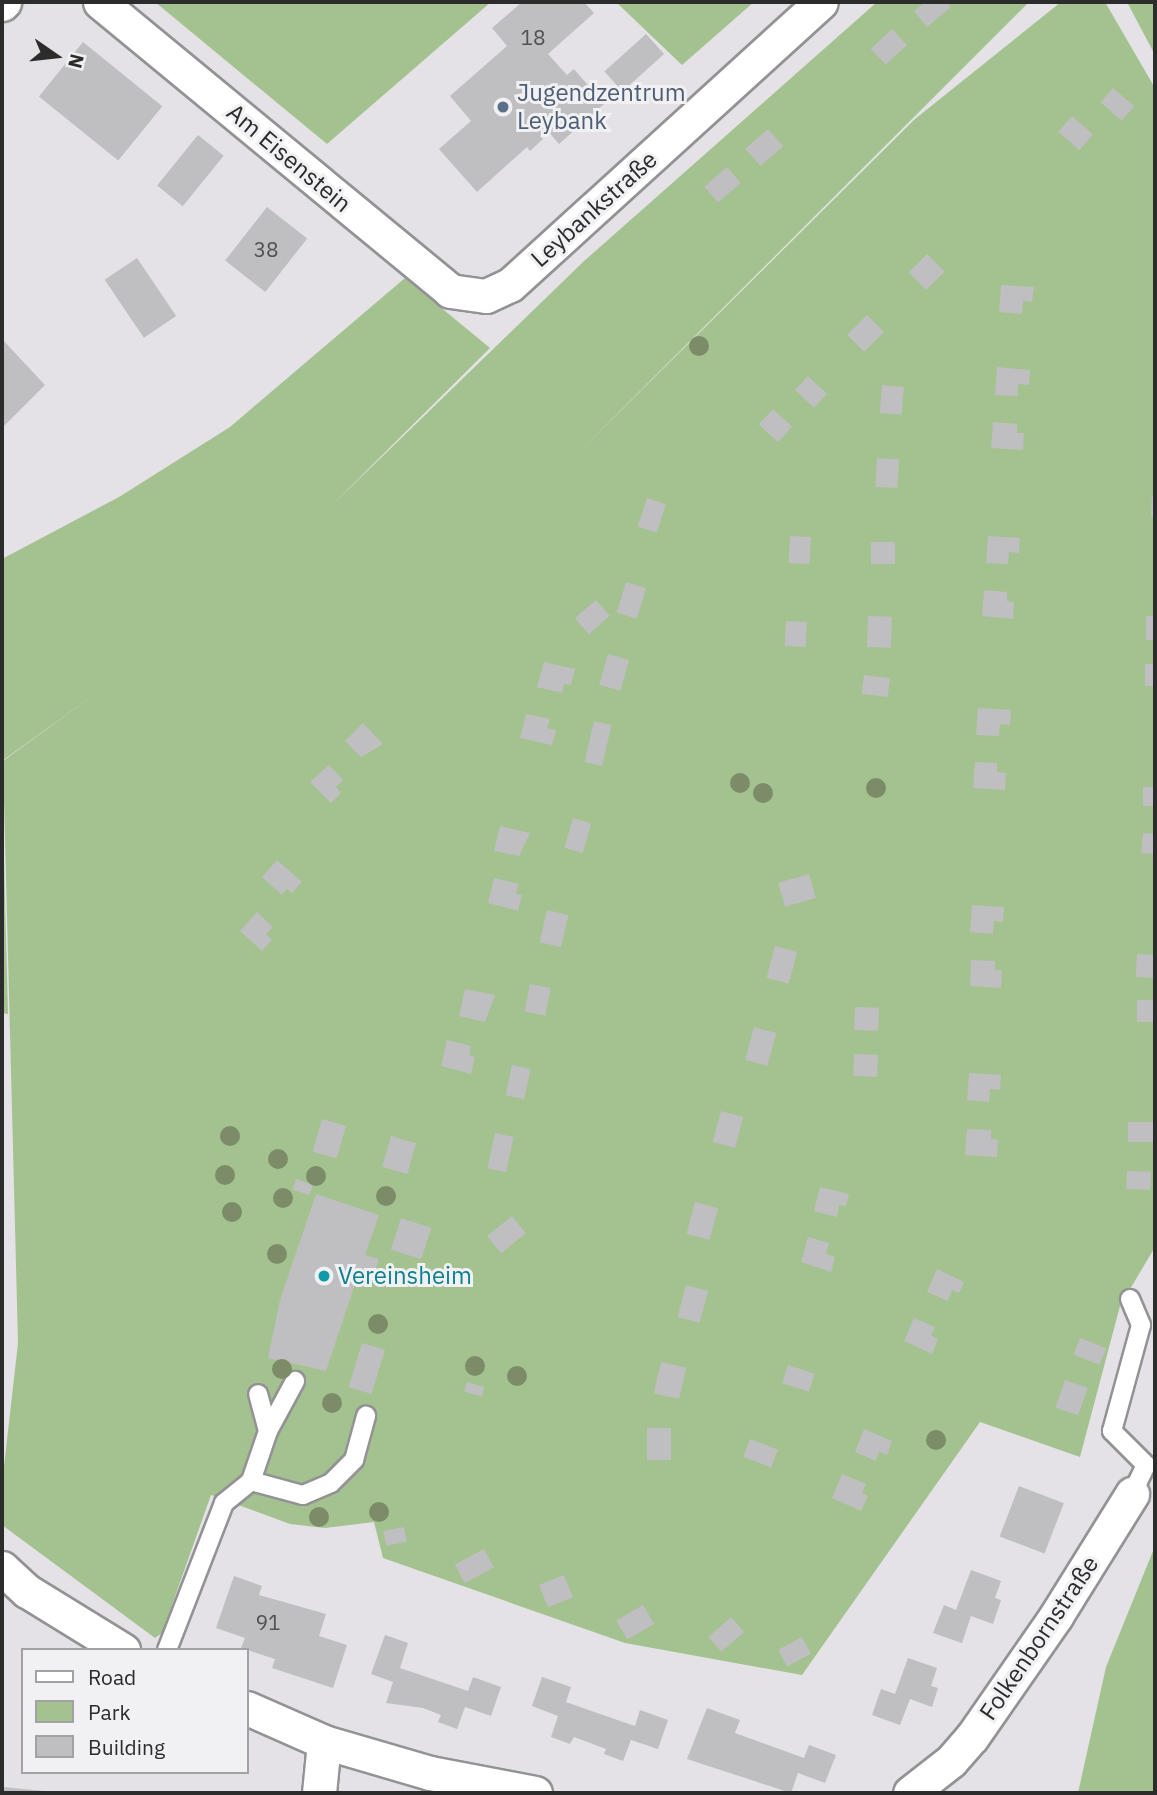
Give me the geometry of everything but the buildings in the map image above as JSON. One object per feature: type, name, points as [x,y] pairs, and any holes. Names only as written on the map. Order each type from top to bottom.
[{"type":"street","name":"Am Eisenstein","points":[[100,2],[450,291],[486,296]]},
{"type":"street","name":"Leybankstraße","points":[[486,296],[510,285],[821,2]]},
{"type":"street","name":"Folkenbornstraße","points":[[911,1793],[951,1761],[972,1737],[1056,1616],[1139,1480]]},
{"type":"street","points":[[2,1568],[27,1591],[120,1648]]},
{"type":"street","points":[[248,1708],[324,1742],[430,1773],[535,1793]]},
{"type":"street","points":[[319,1793],[324,1742]]},
{"type":"lane","points":[[1130,1299],[1141,1325],[1112,1431],[1139,1480]]},
{"type":"lane","points":[[168,1648],[225,1503],[251,1482],[268,1431],[295,1381]]},
{"type":"lane","points":[[258,1394],[268,1431]]},
{"type":"lane","points":[[251,1482],[303,1495],[331,1483],[354,1460],[366,1416]]},
{"type":"green space","points":[[155,2],[491,2],[327,144]]},
{"type":"green space","points":[[616,2],[754,2],[682,65]]},
{"type":"green space","points":[[877,2],[1029,2],[575,456],[915,119],[1061,2],[1105,2],[1155,88],[1155,1247],[1120,1306],[1080,1457],[980,1422],[802,1675],[625,1643],[383,1558],[374,1522],[325,1528],[290,1524],[211,1495],[162,1633],[155,1638],[2,1525],[2,1484],[18,1343],[3,761],[102,689],[2,761],[2,559],[119,497],[230,427],[405,278],[490,348],[329,508],[583,262]]},
{"type":"green space","points":[[1127,2],[1155,2],[1155,55]]},
{"type":"green space","points":[[2,783],[8,1014],[2,1013]]},
{"type":"green space","points":[[1155,1546],[1155,1793],[1078,1793],[1106,1667]]},
{"type":"place","name":"Jugendzentrum Leybank","points":[[503,107]]},
{"type":"place","name":"Vereinsheim","points":[[324,1276]]}]
